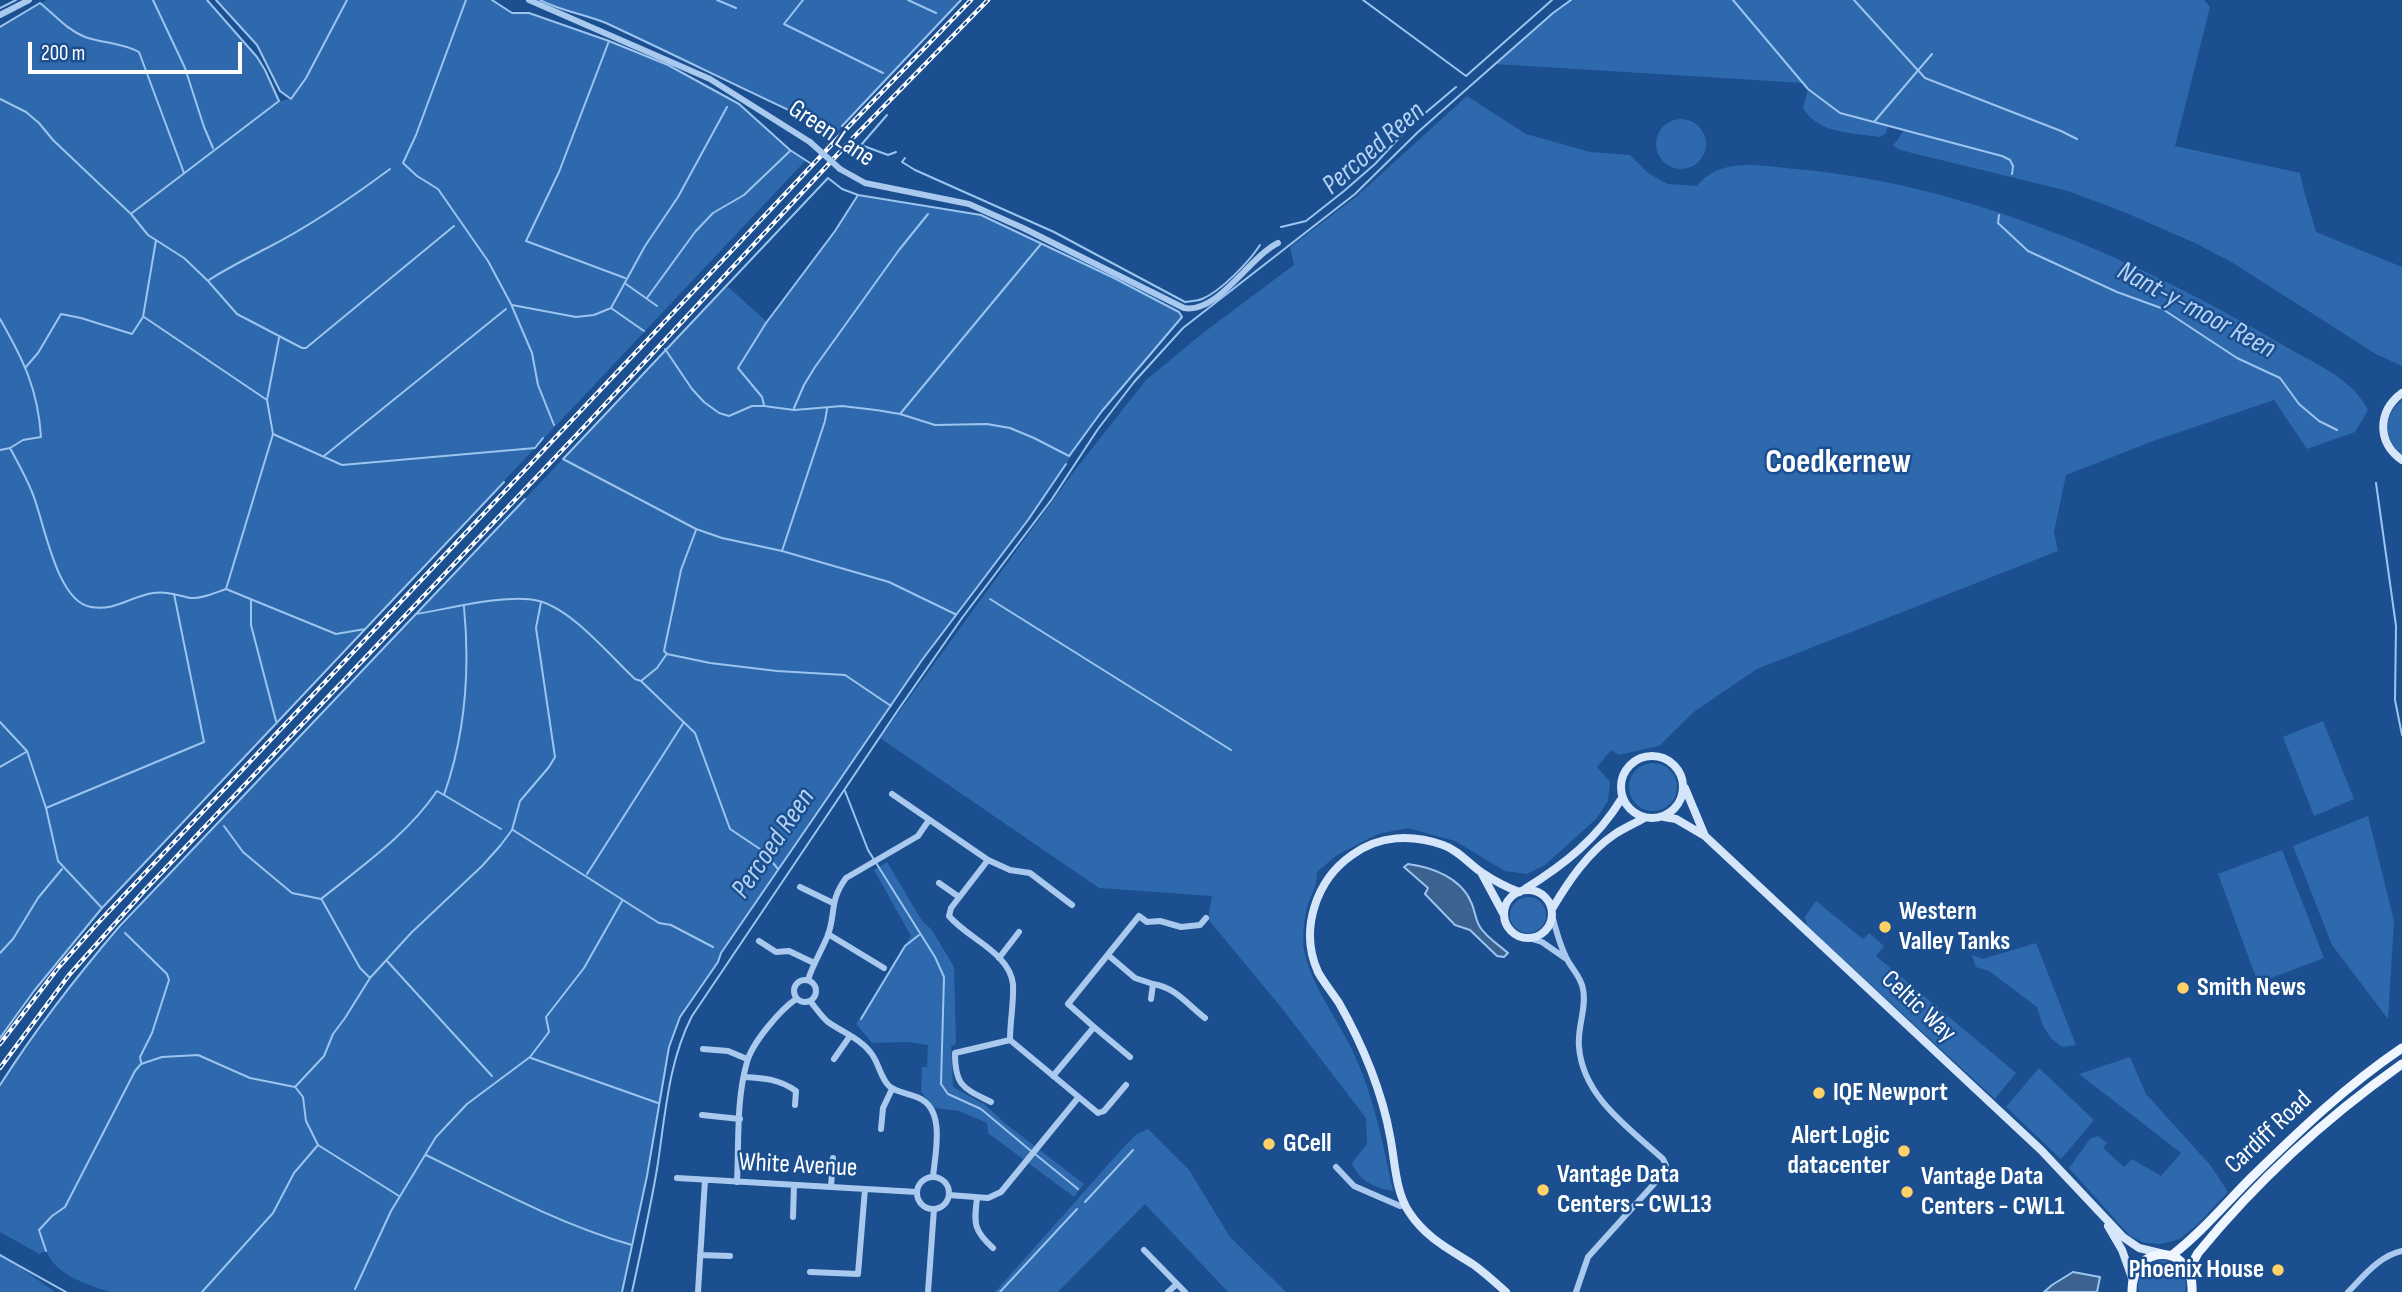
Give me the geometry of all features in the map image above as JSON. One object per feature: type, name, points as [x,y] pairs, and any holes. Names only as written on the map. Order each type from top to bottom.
[{"type":"main road","name":"Cardiff Road","points":[[2132,1278],[2138,1265],[2148,1258],[2168,1255],[2191,1240],[2294,1135],[2346,1090],[2402,1048]]},
{"type":"main road","name":"Cardiff Road","points":[[2194,1292],[2193,1262],[2198,1253],[2248,1196],[2332,1119],[2402,1064]]},
{"type":"main road","points":[[2168,1255],[2185,1264],[2192,1277]]},
{"type":"main road","points":[[2132,1278],[2132,1292]]},
{"type":"street","points":[[0,15],[29,0]]},
{"type":"street","name":"Green Lane","points":[[529,0],[710,79],[810,142],[840,169],[864,183],[969,204],[1184,308],[1203,307],[1269,247],[1278,243]]},
{"type":"street","points":[[2402,393],[2385,411],[2382,424],[2391,452],[2402,460]]},
{"type":"street","name":"Celtic Way","points":[[1521,892],[1564,864],[1604,824],[1622,798],[1620,790],[1624,773],[1629,765],[1646,756],[1656,756],[1672,763],[1678,770],[1705,836]]},
{"type":"street","points":[[1664,817],[1679,804],[1684,785]]},
{"type":"street","points":[[892,794],[988,860],[1010,870],[1030,873],[1072,905]]},
{"type":"street","points":[[1622,798],[1634,814],[1644,818]]},
{"type":"street","name":"Celtic Way","points":[[1552,912],[1569,880],[1615,834],[1644,818],[1676,819],[1705,836],[2041,1150],[2123,1237],[2139,1248],[2168,1255]]},
{"type":"street","points":[[808,980],[828,934],[833,903],[846,878],[918,836],[929,820]]},
{"type":"street","points":[[1502,1290],[1476,1266],[1434,1240],[1406,1205],[1400,1192],[1390,1132],[1375,1080],[1360,1042],[1317,970],[1310,938],[1313,910],[1323,886],[1342,862],[1371,844],[1413,838],[1445,846],[1468,860],[1480,872],[1509,929],[1520,937],[1542,942],[1567,960]]},
{"type":"street","points":[[988,860],[951,908],[949,916],[999,958],[1011,973],[1013,986],[1010,1040]]},
{"type":"street","points":[[1480,872],[1521,892]]},
{"type":"street","points":[[939,883],[959,897]]},
{"type":"street","points":[[800,887],[833,903]]},
{"type":"street","points":[[1504,915],[1507,903],[1521,892],[1531,890],[1543,895],[1552,912],[1567,960],[1583,988],[1579,1046],[1589,1084],[1606,1107],[1663,1159],[1666,1165],[1662,1175],[1588,1257],[1576,1292]]},
{"type":"street","points":[[1529,938],[1546,930],[1552,912]]},
{"type":"street","points":[[1130,1057],[1068,1004],[1139,916],[1147,922],[1160,921],[1181,927],[1200,925],[1206,918]]},
{"type":"street","points":[[999,958],[1019,932]]},
{"type":"street","points":[[828,934],[884,968]]},
{"type":"street","points":[[760,941],[776,952],[789,951],[814,963]]},
{"type":"street","points":[[1108,955],[1135,978],[1164,986],[1176,993],[1205,1018]]},
{"type":"street","points":[[808,980],[813,983],[816,990],[814,998],[804,1003],[796,999],[793,994],[794,987],[801,981],[808,980]]},
{"type":"street","points":[[1151,999],[1153,984]]},
{"type":"street","points":[[737,1182],[740,1119],[747,1059],[784,1007],[796,999]]},
{"type":"street","points":[[810,1001],[826,1020],[871,1052],[892,1089],[925,1100],[930,1108],[937,1136],[933,1177]]},
{"type":"street","points":[[1053,1076],[1094,1027]]},
{"type":"street","points":[[834,1059],[850,1036]]},
{"type":"street","points":[[1010,1040],[1098,1113],[1104,1111],[1126,1085]]},
{"type":"street","points":[[991,1102],[963,1088],[955,1069],[956,1053],[1010,1040]]},
{"type":"street","points":[[703,1049],[728,1051],[747,1059]]},
{"type":"street","points":[[744,1077],[767,1078],[787,1084],[796,1091],[794,1105]]},
{"type":"street","points":[[881,1129],[883,1108],[892,1089]]},
{"type":"street","points":[[949,1195],[988,1198],[1001,1192],[1078,1098]]},
{"type":"street","points":[[702,1115],[740,1119]]},
{"type":"street","points":[[831,1187],[833,1158]]},
{"type":"street","points":[[1336,1167],[1359,1190],[1400,1206],[1406,1205]]},
{"type":"street","points":[[933,1177],[946,1183],[949,1195],[946,1204],[933,1209],[926,1208],[919,1202],[917,1192],[924,1180],[933,1177]]},
{"type":"street","name":"White Avenue","points":[[677,1178],[917,1192]]},
{"type":"street","points":[[698,1292],[705,1180]]},
{"type":"street","points":[[793,1217],[794,1185]]},
{"type":"street","points":[[810,1272],[858,1274],[865,1189]]},
{"type":"street","points":[[977,1198],[975,1227],[993,1248]]},
{"type":"street","points":[[928,1292],[933,1209]]},
{"type":"street","name":"Celtic Way","points":[[2099,1212],[2122,1250],[2132,1278]]},
{"type":"street","points":[[1144,1250],[1185,1292]]},
{"type":"street","points":[[2348,1292],[2380,1261],[2391,1253],[2402,1251]]},
{"type":"street","points":[[700,1255],[730,1256]]},
{"type":"street","points":[[1168,1292],[1177,1284]]},
{"type":"shaded area","points":[[47,0],[207,0],[257,57],[280,101],[290,99],[280,91],[257,45],[216,0],[492,0],[512,13],[529,13],[668,65],[739,104],[790,150],[806,160],[102,908],[34,991],[0,1038],[0,27]]},
{"type":"shaded area","points":[[540,0],[961,0],[830,140],[824,127],[606,23]]},
{"type":"shaded area","points":[[1571,0],[2204,0],[2210,7],[2175,146],[2300,173],[2316,232],[2402,267],[2402,366],[2376,354],[2233,263],[2124,212],[2068,191],[1900,150],[1893,146],[1904,130],[1888,125],[1886,133],[1880,137],[1827,128],[1809,117],[1803,108],[1808,89],[1803,83],[1495,64]]},
{"type":"shaded area","points":[[1467,96],[1526,134],[1590,152],[1630,155],[1648,173],[1668,184],[1697,186],[1718,170],[1743,165],[1770,166],[1860,177],[1986,208],[2108,255],[2225,312],[2330,371],[2352,388],[2368,410],[2355,432],[2307,449],[2274,400],[2156,440],[2066,475],[2054,532],[2058,551],[1757,669],[1695,711],[1659,746],[1619,755],[1611,750],[1597,767],[1610,782],[1608,801],[1596,819],[1545,865],[1527,874],[1505,871],[1455,841],[1408,828],[1378,834],[1337,855],[1317,872],[1305,919],[1304,950],[1313,977],[1347,1039],[1367,1086],[1393,1191],[1368,1183],[1355,1169],[1352,1163],[1367,1144],[1366,1118],[1284,1011],[1208,919],[1212,896],[1099,888],[880,738],[1075,470],[1146,380],[1203,333],[1294,265],[1290,247],[1357,196]]},
{"type":"shaded area","points":[[1681,119],[1698,127],[1706,144],[1698,161],[1681,169],[1664,161],[1656,144],[1664,127]]},
{"type":"shaded area","points":[[858,195],[981,215],[1114,278],[1179,312],[1182,317],[1102,411],[1028,520],[922,660],[680,1017],[669,1047],[647,1176],[622,1292],[110,1292],[65,1273],[57,1267],[46,1251],[39,1254],[0,1232],[0,1085],[83,969],[220,820],[727,286],[767,322],[835,231]]},
{"type":"shaded area","points":[[2402,400],[2402,454],[2391,441],[2388,427],[2391,413]]},
{"type":"shaded area","points":[[2323,721],[2354,799],[2314,816],[2283,737]]},
{"type":"shaded area","points":[[1653,763],[1670,770],[1677,787],[1670,804],[1653,811],[1636,804],[1629,787],[1636,770]]},
{"type":"shaded area","points":[[2368,816],[2394,921],[2388,1019],[2332,945],[2293,846]]},
{"type":"shaded area","points":[[2282,850],[2324,958],[2258,983],[2218,874]]},
{"type":"shaded area","points":[[887,862],[922,921],[932,930],[954,967],[956,1043],[951,1047],[953,1087],[984,1104],[1084,1184],[1074,1197],[988,1133],[987,1123],[959,1111],[935,1108],[921,1092],[922,1067],[927,1067],[928,1045],[907,1042],[872,1043],[856,1024],[911,936],[874,870]]},
{"type":"shaded area","points":[[1408,864],[1436,871],[1460,886],[1471,902],[1483,931],[1508,953],[1504,957],[1497,956],[1470,930],[1455,925],[1425,894],[1428,888],[1404,867]]},
{"type":"shaded area","points":[[1528,897],[1541,902],[1546,915],[1541,928],[1528,933],[1515,928],[1510,915],[1515,902]]},
{"type":"shaded area","points":[[1816,901],[1863,939],[1869,933],[1884,946],[1876,956],[2016,1073],[1995,1099],[1807,926],[1805,917]]},
{"type":"shaded area","points":[[2036,943],[2076,1045],[2062,1047],[2051,1038],[2043,1026],[2037,1007],[1989,971],[1976,967],[1972,955],[1983,959]]},
{"type":"shaded area","points":[[2130,1057],[2146,1094],[2211,1166],[2228,1192],[2180,1239],[2161,1244],[2145,1243],[2130,1236],[2069,1168],[2090,1139],[2098,1136],[2107,1143],[2103,1148],[2124,1167],[2132,1159],[2161,1176],[2181,1153],[2079,1074]]},
{"type":"shaded area","points":[[2039,1068],[2094,1120],[2061,1159],[2006,1107]]},
{"type":"shaded area","points":[[1148,1129],[1189,1170],[1230,1237],[1286,1292],[1228,1292],[1145,1204],[1058,1292],[995,1292],[1121,1150],[1137,1134]]},
{"type":"shaded area","points":[[0,1253],[55,1292],[0,1292]]},
{"type":"shaded area","points":[[2162,1260],[2174,1263],[2182,1270],[2186,1280],[2185,1292],[2139,1292],[2139,1280],[2143,1270],[2151,1263]]},
{"type":"shaded area","points":[[2073,1272],[2100,1277],[2097,1292],[2044,1292],[2052,1285]]},
{"type":"waterway","points":[[0,8],[16,0]]},
{"type":"waterway","points":[[153,0],[185,68],[213,148]]},
{"type":"waterway","points":[[132,213],[279,101],[257,57],[207,0]]},
{"type":"waterway","points":[[216,0],[257,45],[280,91],[291,99],[306,78],[347,0]]},
{"type":"waterway","points":[[466,0],[403,163],[438,189],[488,261],[511,304],[532,353],[538,385],[554,425]]},
{"type":"waterway","points":[[492,0],[512,13],[529,13],[668,65],[739,104],[790,150],[810,163]]},
{"type":"waterway","points":[[540,0],[606,23],[825,127],[830,140]]},
{"type":"waterway","points":[[717,0],[736,8]]},
{"type":"waterway","points":[[803,0],[784,24],[883,73]]},
{"type":"waterway","points":[[908,0],[936,13]]},
{"type":"waterway","points":[[842,126],[961,0]]},
{"type":"waterway","points":[[1363,0],[1466,76],[1552,0]]},
{"type":"waterway","points":[[632,1292],[654,1184],[672,1071],[692,1016],[898,710],[962,618],[1052,499],[1098,429],[1134,382],[1183,328],[1355,194],[1418,132],[1571,0]]},
{"type":"waterway","name":"Nant-y-moor Reen","points":[[1733,0],[1808,89],[1840,113],[2002,156],[2010,160],[2013,166],[2012,174]]},
{"type":"waterway","points":[[1854,0],[1925,78],[2077,139]]},
{"type":"waterway","points":[[0,27],[40,3],[78,34],[139,52],[184,173]]},
{"type":"waterway","points":[[609,41],[559,172],[526,241],[625,278]]},
{"type":"waterway","points":[[1874,122],[1932,54]]},
{"type":"waterway","points":[[1281,227],[1306,221],[1344,191],[1375,164],[1411,125],[1456,87]]},
{"type":"waterway","points":[[0,99],[26,112],[39,123],[53,140],[131,214],[148,235],[184,258],[237,314],[302,348],[306,348],[454,226]]},
{"type":"waterway","points":[[512,305],[576,317],[594,315],[611,308],[645,246],[678,197],[727,107]]},
{"type":"waterway","points":[[887,115],[861,145],[888,155],[896,152]]},
{"type":"waterway","points":[[647,298],[695,232],[713,213],[744,195],[790,151]]},
{"type":"waterway","points":[[905,158],[902,162],[915,170],[1054,232],[1185,302],[1202,299],[1218,290],[1260,245]]},
{"type":"waterway","points":[[209,280],[315,221],[390,169]]},
{"type":"waterway","points":[[665,349],[692,389],[704,402],[719,413],[729,416],[752,406],[794,410],[842,406],[900,414],[935,425],[987,424],[1010,428],[1069,456],[1102,411],[1182,317],[1179,312],[981,215],[858,195],[842,189],[828,178],[563,459],[696,529],[889,582],[955,614]]},
{"type":"waterway","points":[[764,405],[762,397],[738,368],[766,323],[835,231],[858,195]]},
{"type":"waterway","points":[[794,408],[815,367],[928,214]]},
{"type":"waterway","name":"Nant-y-moor Reen","points":[[1999,215],[1998,223],[2028,251],[2117,292],[2161,308],[2237,358],[2280,378],[2299,404],[2319,421],[2337,430]]},
{"type":"waterway","points":[[25,368],[38,353],[61,314],[132,334],[143,317],[156,240]]},
{"type":"waterway","points":[[900,414],[1041,244]]},
{"type":"waterway","points":[[626,284],[657,306]]},
{"type":"waterway","points":[[611,308],[644,331]]},
{"type":"waterway","points":[[324,456],[506,309]]},
{"type":"waterway","points":[[144,317],[267,400]]},
{"type":"waterway","points":[[0,319],[16,348],[33,389],[41,437],[23,440],[10,448],[0,450]]},
{"type":"waterway","points":[[226,589],[273,434],[267,400],[279,338]]},
{"type":"waterway","points":[[782,551],[827,409]]},
{"type":"waterway","points":[[273,434],[342,465],[535,448],[543,438]]},
{"type":"waterway","points":[[10,448],[32,492],[60,576],[79,602],[100,608],[153,593],[194,598],[226,589],[336,634],[365,629]]},
{"type":"waterway","name":"Percoed Reen","points":[[622,1292],[647,1176],[669,1047],[680,1017],[922,660],[1028,520],[1066,464]]},
{"type":"waterway","points":[[0,1038],[34,991],[102,908],[504,482]]},
{"type":"waterway","name":"Nant-y-moor Reen","points":[[2376,483],[2396,626],[2395,700],[2402,735]]},
{"type":"waterway","points":[[0,1085],[57,1004],[119,927],[525,499]]},
{"type":"waterway","points":[[696,530],[681,570],[664,651],[667,654],[710,663],[777,671],[845,675],[891,706]]},
{"type":"waterway","points":[[46,808],[204,742],[174,594]]},
{"type":"waterway","points":[[416,614],[511,599],[539,601],[565,614],[695,733],[730,829],[763,851],[778,869]]},
{"type":"waterway","points":[[990,599],[1231,750]]},
{"type":"waterway","points":[[251,600],[251,625],[276,721]]},
{"type":"waterway","points":[[46,1251],[39,1230],[65,1207],[141,1064],[162,1057],[198,1055],[250,1078],[295,1087],[324,1056],[333,1034],[370,978],[411,933],[500,846],[512,830],[520,801],[555,757],[536,628],[541,602]]},
{"type":"waterway","points":[[464,607],[464,702],[457,749],[444,795],[501,829]]},
{"type":"waterway","points":[[641,681],[657,668],[666,655]]},
{"type":"waterway","points":[[0,722],[27,751],[46,808],[58,861],[102,908]]},
{"type":"waterway","points":[[587,874],[684,722]]},
{"type":"waterway","points":[[0,767],[26,752]]},
{"type":"waterway","points":[[224,826],[243,852],[292,893],[321,899],[398,836],[437,791],[444,795]]},
{"type":"waterway","points":[[845,791],[868,850],[935,957],[944,977],[941,1084],[948,1094],[981,1109],[1031,1151]]},
{"type":"waterway","points":[[513,830],[659,923],[671,925],[713,947]]},
{"type":"waterway","points":[[0,953],[13,939],[38,898],[62,869]]},
{"type":"waterway","points":[[322,900],[360,968],[370,978]]},
{"type":"waterway","points":[[355,1289],[391,1211],[436,1137],[467,1104],[530,1057],[549,1032],[546,1017],[584,968],[622,901]]},
{"type":"waterway","points":[[125,933],[167,974],[169,980],[152,1033],[140,1057],[141,1062]]},
{"type":"waterway","points":[[861,1019],[905,946],[919,935]]},
{"type":"waterway","points":[[387,961],[492,1076]]},
{"type":"waterway","points":[[531,1058],[658,1103]]},
{"type":"waterway","points":[[202,1292],[273,1213],[294,1173],[318,1145],[306,1121],[303,1097],[296,1088]]},
{"type":"waterway","points":[[318,1145],[399,1196]]},
{"type":"waterway","points":[[1085,1202],[1133,1150]]},
{"type":"waterway","points":[[1035,1154],[1078,1189]]},
{"type":"waterway","points":[[426,1155],[553,1216],[632,1245]]},
{"type":"waterway","points":[[1000,1292],[1077,1209]]},
{"type":"waterway","points":[[0,1255],[66,1292]]},
{"type":"railway","points":[[0,1044],[58,968],[96,925],[971,0]]},
{"type":"railway","points":[[0,1068],[69,975],[145,890],[585,426],[851,140],[988,0]]},
{"type":"place","name":"Western Valley Tanks","points":[[1885,927]]},
{"type":"place","name":"Smith News","points":[[2183,988]]},
{"type":"place","name":"IQE Newport","points":[[1819,1093]]},
{"type":"place","name":"GCell","points":[[1269,1144]]},
{"type":"place","name":"Alert Logic datacenter","points":[[1904,1151]]},
{"type":"place","name":"Vantage Data Centers - CWL13","points":[[1543,1190]]},
{"type":"place","name":"Vantage Data Centers - CWL1","points":[[1907,1192]]},
{"type":"place","name":"Phoenix House","points":[[2278,1270]]},
{"type":"district","name":"Coedkernew","points":[[1838,464]]}]
